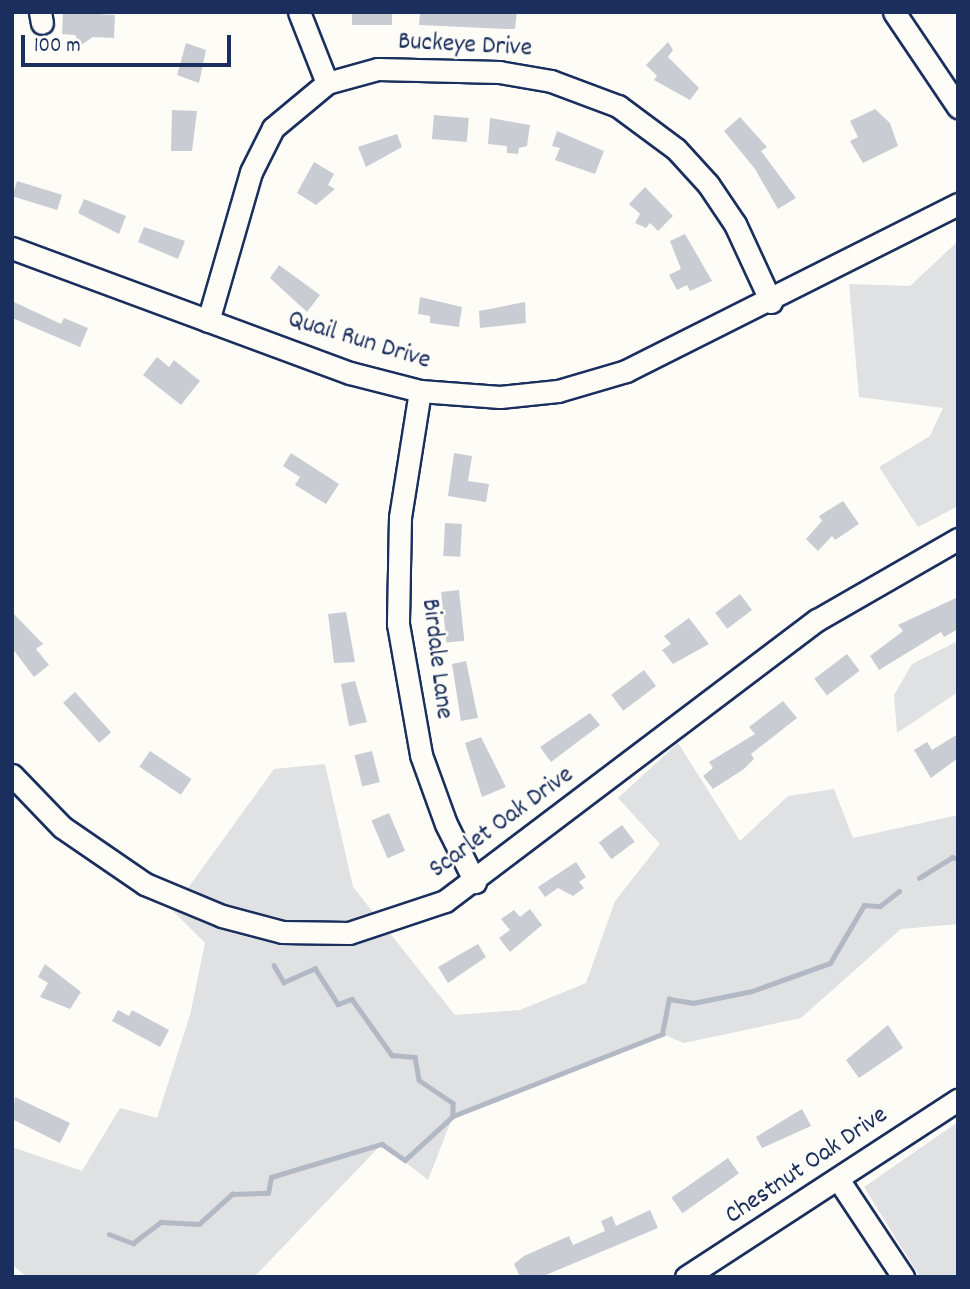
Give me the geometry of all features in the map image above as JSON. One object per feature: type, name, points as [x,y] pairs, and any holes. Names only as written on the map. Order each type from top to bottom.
[{"type":"street","points":[[299,12],[327,83]]},
{"type":"street","points":[[894,12],[958,107]]},
{"type":"street","name":"Buckeye Drive","points":[[208,321],[260,149],[288,111],[327,83],[378,69],[499,72],[551,80],[618,106],[676,149],[708,184],[735,224],[771,302]]},
{"type":"street","name":"Quail Run Drive","points":[[12,248],[351,373],[420,391],[500,397],[581,386],[626,371],[771,302],[958,204]]},
{"type":"street","name":"Birdale Lane","points":[[420,391],[400,517],[399,634],[421,755],[446,824],[474,882]]},
{"type":"street","name":"Scarlet Oak Drive","points":[[12,775],[62,827],[145,884],[222,916],[282,932],[349,933],[408,918],[474,882],[817,620],[958,539]]},
{"type":"street","name":"Chestnut Oak Drive","points":[[686,1277],[958,1100]]},
{"type":"street","points":[[838,1179],[903,1277]]},
{"type":"shaded area","points":[[958,241],[958,506],[918,527],[879,467],[930,436],[943,408],[859,397],[849,284],[910,286]]},
{"type":"shaded area","points":[[958,641],[958,692],[897,733],[894,695],[912,664]]},
{"type":"shaded area","points":[[678,743],[740,841],[788,796],[834,789],[853,838],[958,815],[958,924],[901,929],[801,1018],[684,1043],[662,1034],[453,1116],[428,1180],[382,1144],[254,1277],[27,1277],[12,1265],[12,1147],[82,1171],[120,1108],[157,1118],[190,1015],[205,943],[172,910],[274,769],[325,764],[353,887],[455,1015],[520,1010],[586,983],[615,901],[660,844],[618,798]]},
{"type":"shaded area","points":[[958,1122],[958,1277],[920,1277],[864,1187]]},
{"type":"building","points":[[63,12],[115,15],[114,38],[93,37],[81,45],[75,35],[62,34]]},
{"type":"building","points":[[352,12],[392,12],[392,25],[352,25]]},
{"type":"building","points":[[420,12],[517,12],[515,29],[506,29],[419,25]]},
{"type":"building","points":[[668,42],[673,50],[668,57],[699,88],[690,100],[654,80],[657,76],[646,65]]},
{"type":"building","points":[[186,43],[206,50],[199,83],[177,75]]},
{"type":"building","points":[[875,109],[890,123],[898,146],[863,163],[850,141],[858,137],[850,121]]},
{"type":"building","points":[[172,110],[197,111],[192,151],[171,151]]},
{"type":"building","points":[[434,115],[469,118],[467,142],[432,139]]},
{"type":"building","points":[[740,117],[767,147],[761,151],[796,198],[778,209],[755,169],[724,131]]},
{"type":"building","points":[[490,118],[530,125],[527,146],[519,148],[518,154],[507,153],[507,146],[488,144]]},
{"type":"building","points":[[557,131],[604,151],[595,174],[555,160],[560,148],[552,146]]},
{"type":"building","points":[[397,134],[402,147],[366,167],[358,147]]},
{"type":"building","points":[[314,162],[334,174],[328,185],[335,189],[316,205],[297,193]]},
{"type":"building","points":[[17,181],[62,195],[57,210],[12,196]]},
{"type":"building","points":[[645,187],[673,216],[658,231],[650,223],[646,228],[635,223],[640,214],[629,204]]},
{"type":"building","points":[[84,199],[126,216],[119,234],[78,213]]},
{"type":"building","points":[[144,227],[185,241],[178,259],[138,242]]},
{"type":"building","points":[[685,234],[712,281],[690,291],[687,285],[677,290],[669,275],[681,269],[670,241]]},
{"type":"building","points":[[279,265],[320,295],[307,312],[270,278]]},
{"type":"building","points":[[420,297],[462,307],[459,327],[430,323],[430,316],[418,314]]},
{"type":"building","points":[[12,301],[61,324],[64,318],[88,328],[80,347],[12,318]]},
{"type":"building","points":[[525,302],[526,323],[480,328],[479,311]]},
{"type":"building","points":[[157,357],[169,367],[174,360],[200,381],[181,405],[143,375]]},
{"type":"building","points":[[291,453],[339,484],[326,504],[295,485],[300,477],[283,466]]},
{"type":"building","points":[[454,453],[472,456],[468,481],[489,484],[486,502],[448,496]]},
{"type":"building","points":[[843,501],[859,524],[835,540],[832,536],[818,551],[806,539],[822,521],[819,516]]},
{"type":"building","points":[[445,523],[462,524],[460,557],[443,556]]},
{"type":"building","points":[[459,590],[464,641],[446,643],[441,592]]},
{"type":"building","points":[[740,594],[752,610],[727,629],[715,613]]},
{"type":"building","points":[[958,597],[958,629],[944,637],[941,632],[879,670],[870,656],[903,631],[898,625]]},
{"type":"building","points":[[12,612],[43,644],[36,649],[49,665],[34,677],[12,648]]},
{"type":"building","points":[[346,612],[355,662],[334,663],[328,614]]},
{"type":"building","points":[[689,618],[709,644],[673,664],[662,650],[671,644],[664,636]]},
{"type":"building","points":[[847,654],[860,671],[827,695],[814,679]]},
{"type":"building","points":[[466,661],[478,718],[461,721],[452,664]]},
{"type":"building","points":[[644,670],[656,686],[623,711],[611,695]]},
{"type":"building","points":[[355,681],[367,722],[349,726],[341,684]]},
{"type":"building","points":[[75,692],[111,732],[99,743],[63,703]]},
{"type":"building","points":[[783,701],[797,718],[751,754],[754,759],[744,769],[713,789],[703,776],[713,768],[709,762],[755,734],[749,727]]},
{"type":"building","points":[[590,713],[600,725],[551,762],[540,747]]},
{"type":"building","points":[[958,734],[958,758],[931,778],[914,750],[927,742],[932,750]]},
{"type":"building","points":[[481,737],[506,787],[482,797],[465,743]]},
{"type":"building","points":[[150,751],[191,779],[181,795],[139,767]]},
{"type":"building","points":[[372,751],[380,782],[362,786],[355,755]]},
{"type":"building","points":[[389,813],[405,851],[388,858],[372,820]]},
{"type":"building","points":[[622,825],[635,842],[611,859],[599,842]]},
{"type":"building","points":[[576,862],[586,877],[579,882],[584,888],[573,896],[558,888],[545,897],[538,887]]},
{"type":"building","points":[[530,909],[542,925],[510,952],[499,938],[510,930],[501,919],[514,910],[520,917]]},
{"type":"building","points":[[478,944],[486,957],[448,983],[438,967]]},
{"type":"building","points":[[45,964],[81,992],[70,1009],[40,997],[48,983],[38,977]]},
{"type":"building","points":[[118,1010],[129,1016],[132,1010],[169,1030],[160,1047],[112,1021]]},
{"type":"building","points":[[888,1025],[903,1048],[859,1078],[846,1060]]},
{"type":"building","points":[[15,1097],[70,1123],[60,1143],[12,1119]]},
{"type":"building","points":[[802,1109],[811,1126],[762,1148],[756,1137]]},
{"type":"building","points":[[728,1158],[739,1174],[682,1213],[671,1198]]},
{"type":"building","points":[[650,1210],[658,1228],[541,1277],[520,1277],[514,1264],[524,1256],[569,1236],[573,1245],[605,1231],[601,1221],[612,1216],[616,1226]]},
{"type":"waterway","points":[[919,878],[952,857],[958,859]]},
{"type":"waterway","points":[[109,1234],[133,1243],[161,1222],[199,1224],[232,1194],[268,1193],[271,1177],[382,1144],[405,1160],[453,1116],[662,1034],[669,999],[693,1003],[752,991],[830,963],[864,905],[880,906],[899,891]]},
{"type":"waterway","points":[[274,965],[284,982],[315,968],[338,1004],[352,999],[392,1055],[415,1057],[419,1080],[453,1103],[453,1116]]}]
